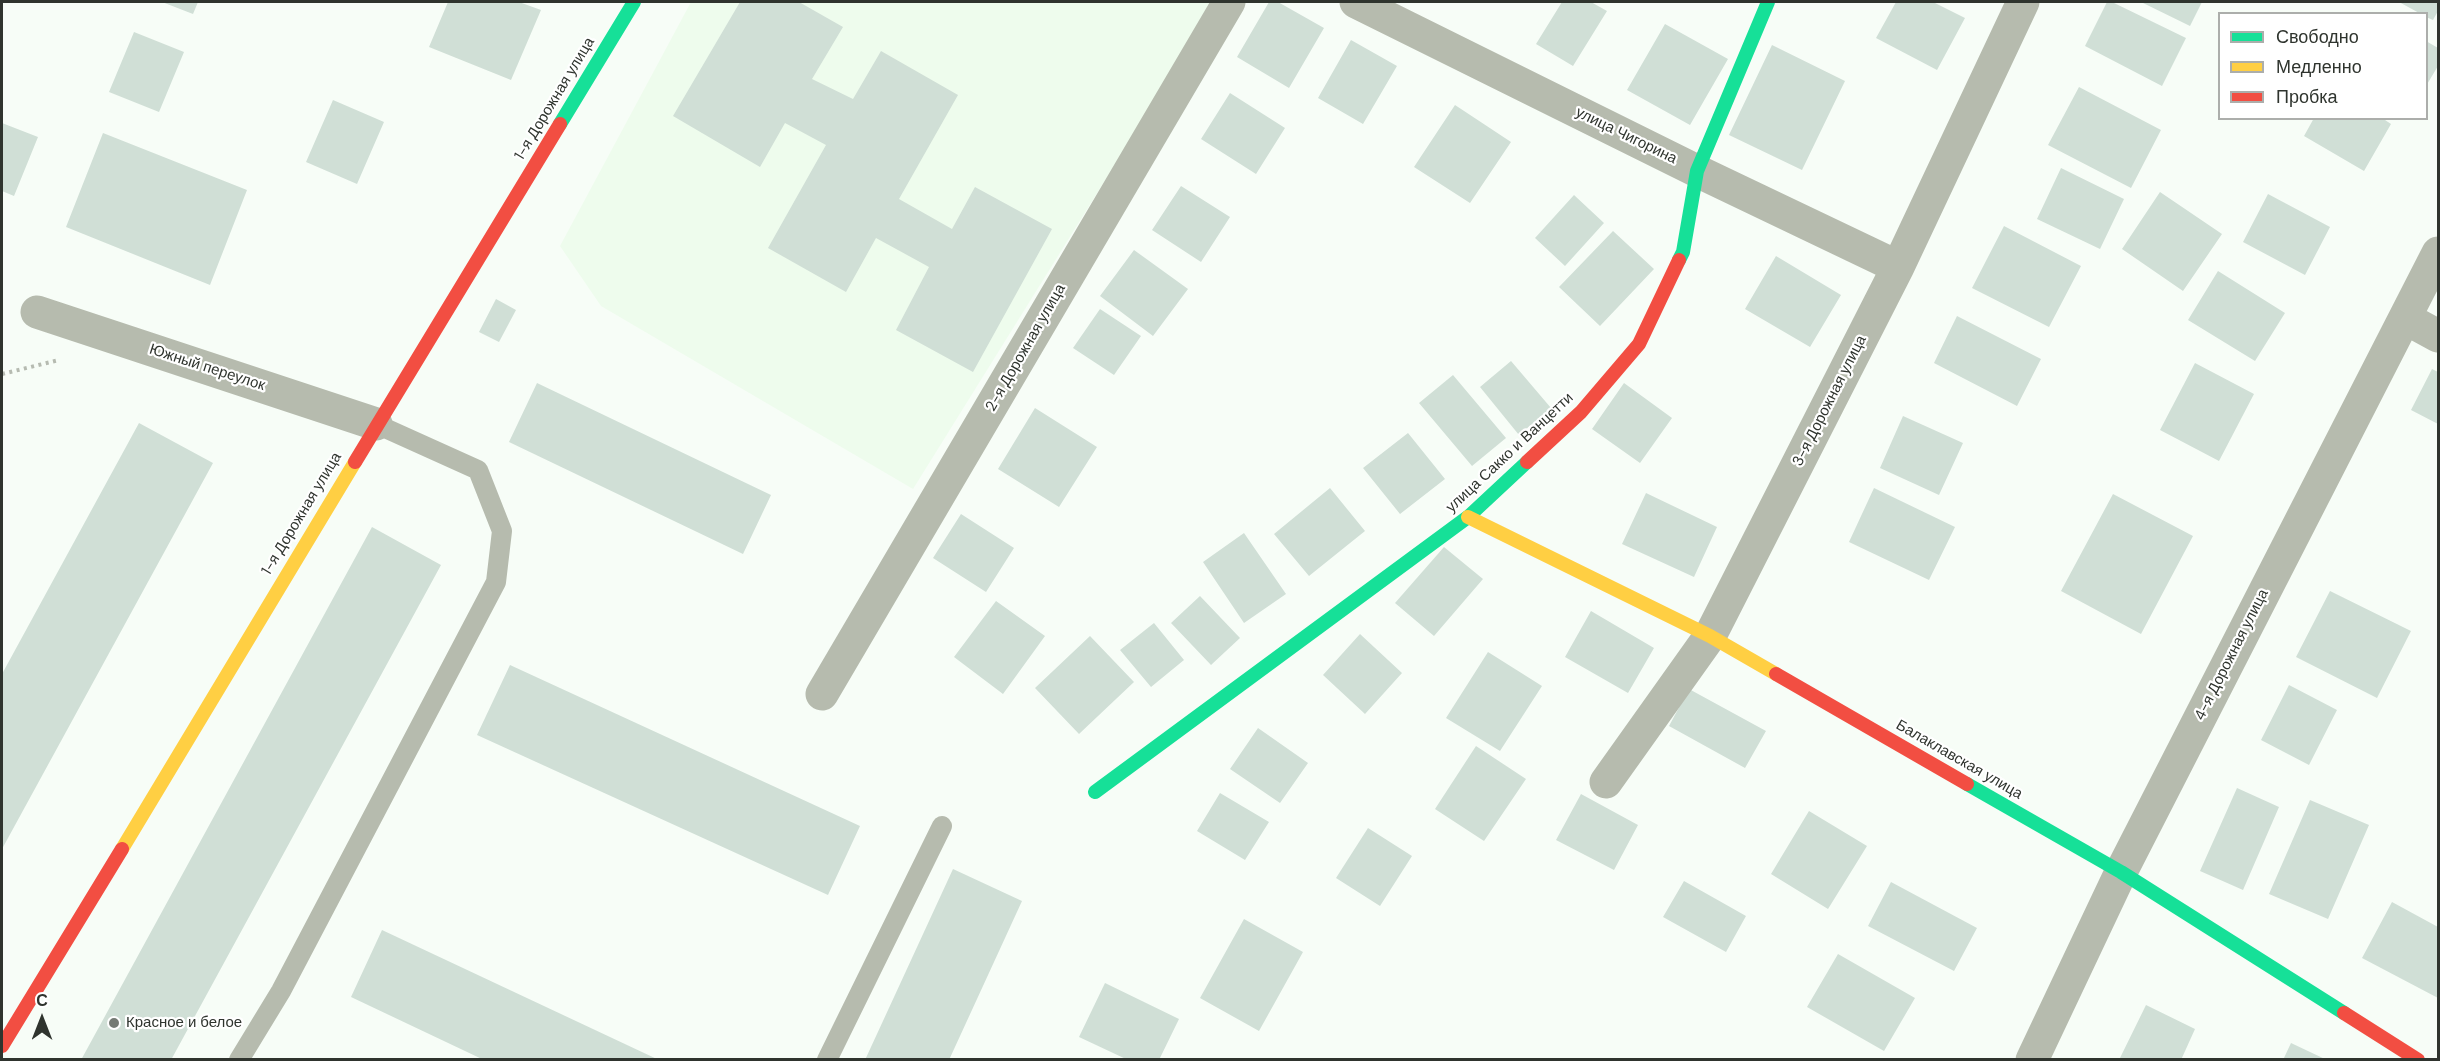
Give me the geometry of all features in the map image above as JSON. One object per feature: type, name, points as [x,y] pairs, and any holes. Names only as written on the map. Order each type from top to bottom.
[{"type":"street","name":"1-я Дорожная улица","points":[[2,1046],[376,424],[634,2]]},
{"type":"street","name":"2-я Дорожная улица","points":[[822,694],[1229,2]]},
{"type":"street","name":"улица Чигорина","points":[[1356,2],[1697,171],[1898,267]]},
{"type":"street","name":"улица Сакко и Ванцетти","points":[[1095,792],[1468,517],[1581,412],[1639,344],[1683,252],[1697,171],[1768,2]]},
{"type":"street","name":"3-я Дорожная улица","points":[[1606,782],[1710,636],[1898,267],[2023,2]]},
{"type":"street","name":"4-я Дорожная улица","points":[[2032,1059],[2121,872],[2439,253]]},
{"type":"street","name":"Южный переулок","points":[[37,312],[376,424]]},
{"type":"street","points":[[2405,318],[2439,336]]},
{"type":"street","name":"Балаклавская улица","points":[[1468,517],[1710,636],[2121,872],[2418,1059]]},
{"type":"lane","points":[[239,1059],[281,992],[496,582],[502,531],[478,470],[376,424]]},
{"type":"lane","points":[[827,1059],[942,826]]},
{"type":"shaded area","points":[[691,2],[1216,2],[913,489],[601,306],[560,246]]},
{"type":"building","points":[[162,2],[198,2],[193,14]]},
{"type":"building","points":[[448,2],[519,2],[541,10],[511,80],[429,47]]},
{"type":"building","points":[[740,2],[799,2],[843,27],[812,79],[853,99],[881,51],[958,95],[899,199],[952,229],[975,187],[1052,229],[973,372],[896,330],[929,267],[876,238],[846,292],[768,248],[826,145],[785,123],[760,167],[673,116]]},
{"type":"building","points":[[1269,2],[1278,2],[1324,28],[1289,88],[1237,57]]},
{"type":"building","points":[[1562,2],[1591,2],[1607,11],[1573,66],[1536,44]]},
{"type":"building","points":[[1896,2],[1933,2],[1965,18],[1937,70],[1876,38]]},
{"type":"building","points":[[2107,2],[2112,2],[2186,38],[2162,86],[2085,46]]},
{"type":"building","points":[[2141,2],[2202,2],[2190,26]]},
{"type":"building","points":[[2399,2],[2438,2],[2438,11],[2433,20],[2428,18],[2428,12],[2417,12]]},
{"type":"building","points":[[1665,24],[1728,59],[1690,125],[1627,90]]},
{"type":"building","points":[[134,32],[184,52],[159,112],[109,92]]},
{"type":"building","points":[[1351,40],[1397,66],[1363,124],[1318,98]]},
{"type":"building","points":[[2428,42],[2438,48],[2438,66],[2428,83]]},
{"type":"building","points":[[1772,45],[1845,81],[1802,170],[1729,135]]},
{"type":"building","points":[[2079,87],[2161,130],[2131,188],[2048,145]]},
{"type":"building","points":[[1230,93],[1285,128],[1256,174],[1201,139]]},
{"type":"building","points":[[333,100],[384,122],[357,184],[306,162]]},
{"type":"building","points":[[1455,105],[1511,142],[1470,203],[1414,167]]},
{"type":"building","points":[[2313,120],[2385,120],[2391,124],[2364,171],[2304,136]]},
{"type":"building","points":[[2,123],[38,137],[14,196],[2,191]]},
{"type":"building","points":[[103,133],[247,190],[210,285],[66,227]]},
{"type":"building","points":[[2061,168],[2124,199],[2100,249],[2037,219]]},
{"type":"building","points":[[1181,186],[1230,217],[1201,262],[1152,230]]},
{"type":"building","points":[[2160,192],[2222,234],[2183,291],[2122,249]]},
{"type":"building","points":[[2268,194],[2330,227],[2305,275],[2243,242]]},
{"type":"building","points":[[1574,195],[1604,223],[1565,266],[1535,238]]},
{"type":"building","points":[[2004,226],[2081,266],[2049,327],[1972,288]]},
{"type":"building","points":[[1613,231],[1654,269],[1600,326],[1559,287]]},
{"type":"building","points":[[1134,250],[1188,289],[1153,336],[1100,296]]},
{"type":"building","points":[[1776,256],[1841,295],[1810,347],[1745,309]]},
{"type":"building","points":[[2218,271],[2285,313],[2255,361],[2188,320]]},
{"type":"building","points":[[496,299],[516,310],[499,342],[479,332]]},
{"type":"building","points":[[1100,309],[1141,336],[1114,375],[1073,348]]},
{"type":"building","points":[[1957,316],[2041,359],[2017,406],[1934,363]]},
{"type":"building","points":[[1511,361],[1551,408],[1519,435],[1480,387]]},
{"type":"building","points":[[2195,363],[2254,394],[2219,461],[2160,430]]},
{"type":"building","points":[[2432,369],[2438,372],[2438,424],[2411,410]]},
{"type":"building","points":[[1453,375],[1506,438],[1472,466],[1419,403]]},
{"type":"building","points":[[537,383],[771,495],[743,554],[509,442]]},
{"type":"building","points":[[1624,383],[1672,418],[1640,463],[1592,429]]},
{"type":"building","points":[[1035,408],[1097,447],[1059,507],[998,469]]},
{"type":"building","points":[[1903,416],[1963,443],[1939,495],[1880,468]]},
{"type":"building","points":[[139,423],[213,463],[2,849],[2,674]]},
{"type":"building","points":[[1408,433],[1445,479],[1400,514],[1363,468]]},
{"type":"building","points":[[1330,488],[1365,531],[1309,576],[1274,534]]},
{"type":"building","points":[[1874,488],[1955,527],[1929,580],[1849,542]]},
{"type":"building","points":[[1646,493],[1717,527],[1694,577],[1622,544]]},
{"type":"building","points":[[2113,494],[2193,536],[2141,634],[2061,591]]},
{"type":"building","points":[[961,514],[1014,548],[986,592],[933,558]]},
{"type":"building","points":[[372,527],[441,565],[171,1060],[81,1060]]},
{"type":"building","points":[[1244,533],[1286,594],[1244,623],[1203,562]]},
{"type":"building","points":[[1444,547],[1483,579],[1434,636],[1395,603]]},
{"type":"building","points":[[2330,591],[2411,631],[2377,698],[2296,657]]},
{"type":"building","points":[[1200,596],[1240,638],[1211,665],[1171,623]]},
{"type":"building","points":[[996,601],[1045,636],[1003,694],[954,657]]},
{"type":"building","points":[[1591,611],[1654,648],[1628,693],[1565,657]]},
{"type":"building","points":[[1154,623],[1184,660],[1151,687],[1120,650]]},
{"type":"building","points":[[1360,634],[1402,673],[1365,714],[1323,675]]},
{"type":"building","points":[[1090,636],[1134,682],[1079,734],[1035,688]]},
{"type":"building","points":[[1488,652],[1542,686],[1500,751],[1446,718]]},
{"type":"building","points":[[510,665],[860,826],[828,895],[477,735]]},
{"type":"building","points":[[2289,685],[2337,710],[2309,765],[2261,740]]},
{"type":"building","points":[[1689,689],[1766,731],[1745,768],[1669,726]]},
{"type":"building","points":[[1258,728],[1308,763],[1280,803],[1230,769]]},
{"type":"building","points":[[1476,746],[1526,779],[1484,841],[1435,809]]},
{"type":"building","points":[[2237,788],[2279,807],[2243,890],[2200,871]]},
{"type":"building","points":[[1220,793],[1269,822],[1245,860],[1197,831]]},
{"type":"building","points":[[1581,794],[1638,825],[1614,870],[1556,840]]},
{"type":"building","points":[[2310,800],[2369,825],[2328,919],[2269,894]]},
{"type":"building","points":[[1809,811],[1867,846],[1828,909],[1771,874]]},
{"type":"building","points":[[1368,828],[1412,856],[1380,906],[1336,878]]},
{"type":"building","points":[[953,869],[1022,901],[949,1060],[865,1060]]},
{"type":"building","points":[[1684,881],[1746,916],[1726,952],[1663,917]]},
{"type":"building","points":[[1891,882],[1977,928],[1954,971],[1868,926]]},
{"type":"building","points":[[2392,902],[2438,927],[2438,998],[2362,958]]},
{"type":"building","points":[[1244,919],[1303,952],[1259,1031],[1200,998]]},
{"type":"building","points":[[382,930],[659,1060],[484,1060],[351,997]]},
{"type":"building","points":[[1838,954],[1915,998],[1884,1051],[1807,1007]]},
{"type":"building","points":[[1105,983],[1179,1019],[1159,1060],[1128,1060],[1079,1037]]},
{"type":"building","points":[[2146,1005],[2195,1029],[2181,1060],[2119,1060]]},
{"type":"building","points":[[2291,1043],[2327,1060],[2283,1060]]},
{"type":"traffic: fast","points":[[560,124],[634,2]]},
{"type":"traffic: fast","points":[[1679,260],[1683,252],[1697,171],[1768,2]]},
{"type":"traffic: fast","points":[[1095,792],[1468,517],[1527,462]]},
{"type":"traffic: fast","points":[[1967,784],[2121,872],[2344,1013]]},
{"type":"traffic: slow","points":[[122,849],[355,462]]},
{"type":"traffic: slow","points":[[1468,517],[1710,636],[1776,674]]},
{"type":"traffic: jam","points":[[355,462],[560,124]]},
{"type":"traffic: jam","points":[[1527,462],[1581,412],[1639,344],[1679,260]]},
{"type":"traffic: jam","points":[[1776,674],[1967,784]]},
{"type":"traffic: jam","points":[[2,1046],[122,849]]},
{"type":"traffic: jam","points":[[2344,1013],[2418,1060]]},
{"type":"place","name":"Красное и белое","points":[[114,1023]]}]
